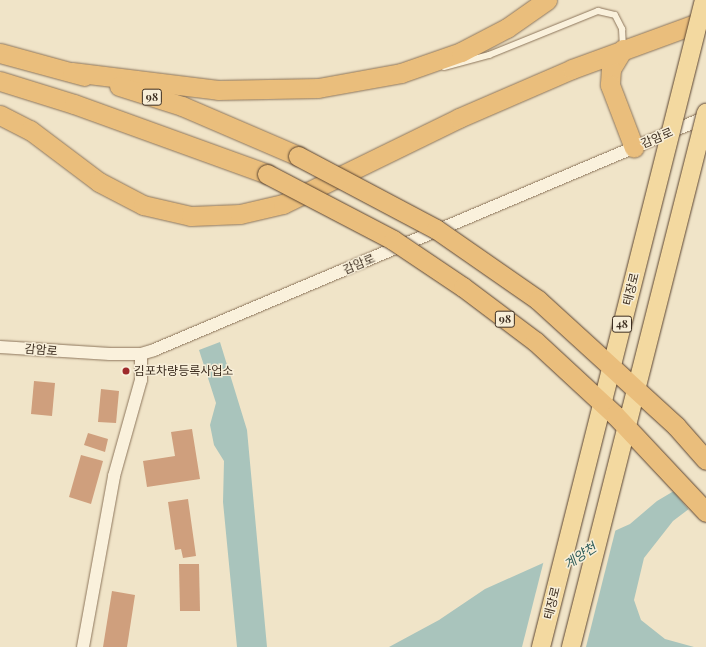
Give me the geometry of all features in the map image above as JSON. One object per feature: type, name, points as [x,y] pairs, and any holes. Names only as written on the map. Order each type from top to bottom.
[{"type":"highway","points":[[72,72],[218,90],[256,91],[318,88],[391,75],[461,52],[507,28],[547,0]]},
{"type":"highway","points":[[0,115],[30,130],[118,194],[166,212],[215,217],[283,204],[459,118],[572,69],[623,49],[706,20]]},
{"type":"highway","points":[[623,49],[611,69],[610,85],[634,148]]},
{"type":"highway","name":"98","points":[[0,53],[72,72],[182,106],[298,156],[436,229],[538,300],[676,426],[706,460]]},
{"type":"highway","points":[[572,69],[596,73],[610,85]]},
{"type":"highway","name":"98","points":[[0,81],[74,104],[267,174],[337,208],[404,248],[463,287],[535,341],[598,398],[706,512]]},
{"type":"main road","name":"태장로","points":[[541,647],[704,0]]},
{"type":"main road","name":"48","points":[[571,647],[706,113]]},
{"type":"street","name":"감암로","points":[[0,347],[141,354],[706,117]]},
{"type":"street","points":[[83,647],[112,483],[141,380],[141,354]]},
{"type":"lane","points":[[391,75],[466,63],[598,11],[615,15],[622,29],[623,49]]},
{"type":"water","points":[[220,342],[247,430],[267,647],[237,647],[223,502],[224,461],[214,445],[210,425],[216,403],[199,350]]},
{"type":"water","name":"계양천","points":[[706,472],[706,496],[673,521],[644,558],[634,600],[641,620],[665,639],[694,647],[389,647],[439,620],[485,589],[630,524],[657,501]]},
{"type":"pier","points":[[706,470],[706,499],[690,511],[672,490]]},
{"type":"pier","points":[[616,528],[586,647],[522,647],[544,560]]},
{"type":"building","points":[[34,381],[55,383],[52,416],[31,414]]},
{"type":"building","points":[[101,389],[119,391],[116,423],[98,422]]},
{"type":"building","points":[[192,429],[200,479],[147,487],[143,461],[175,456],[171,432]]},
{"type":"building","points":[[88,433],[108,439],[105,452],[84,445]]},
{"type":"building","points":[[81,455],[103,461],[91,504],[69,497]]},
{"type":"building","points":[[188,499],[196,556],[183,558],[181,549],[175,550],[168,502]]},
{"type":"building","points":[[179,564],[199,564],[200,611],[180,611]]},
{"type":"building","points":[[112,591],[135,595],[127,647],[103,647]]},
{"type":"place","name":"김포차량등록사업소","points":[[126,371]]}]
